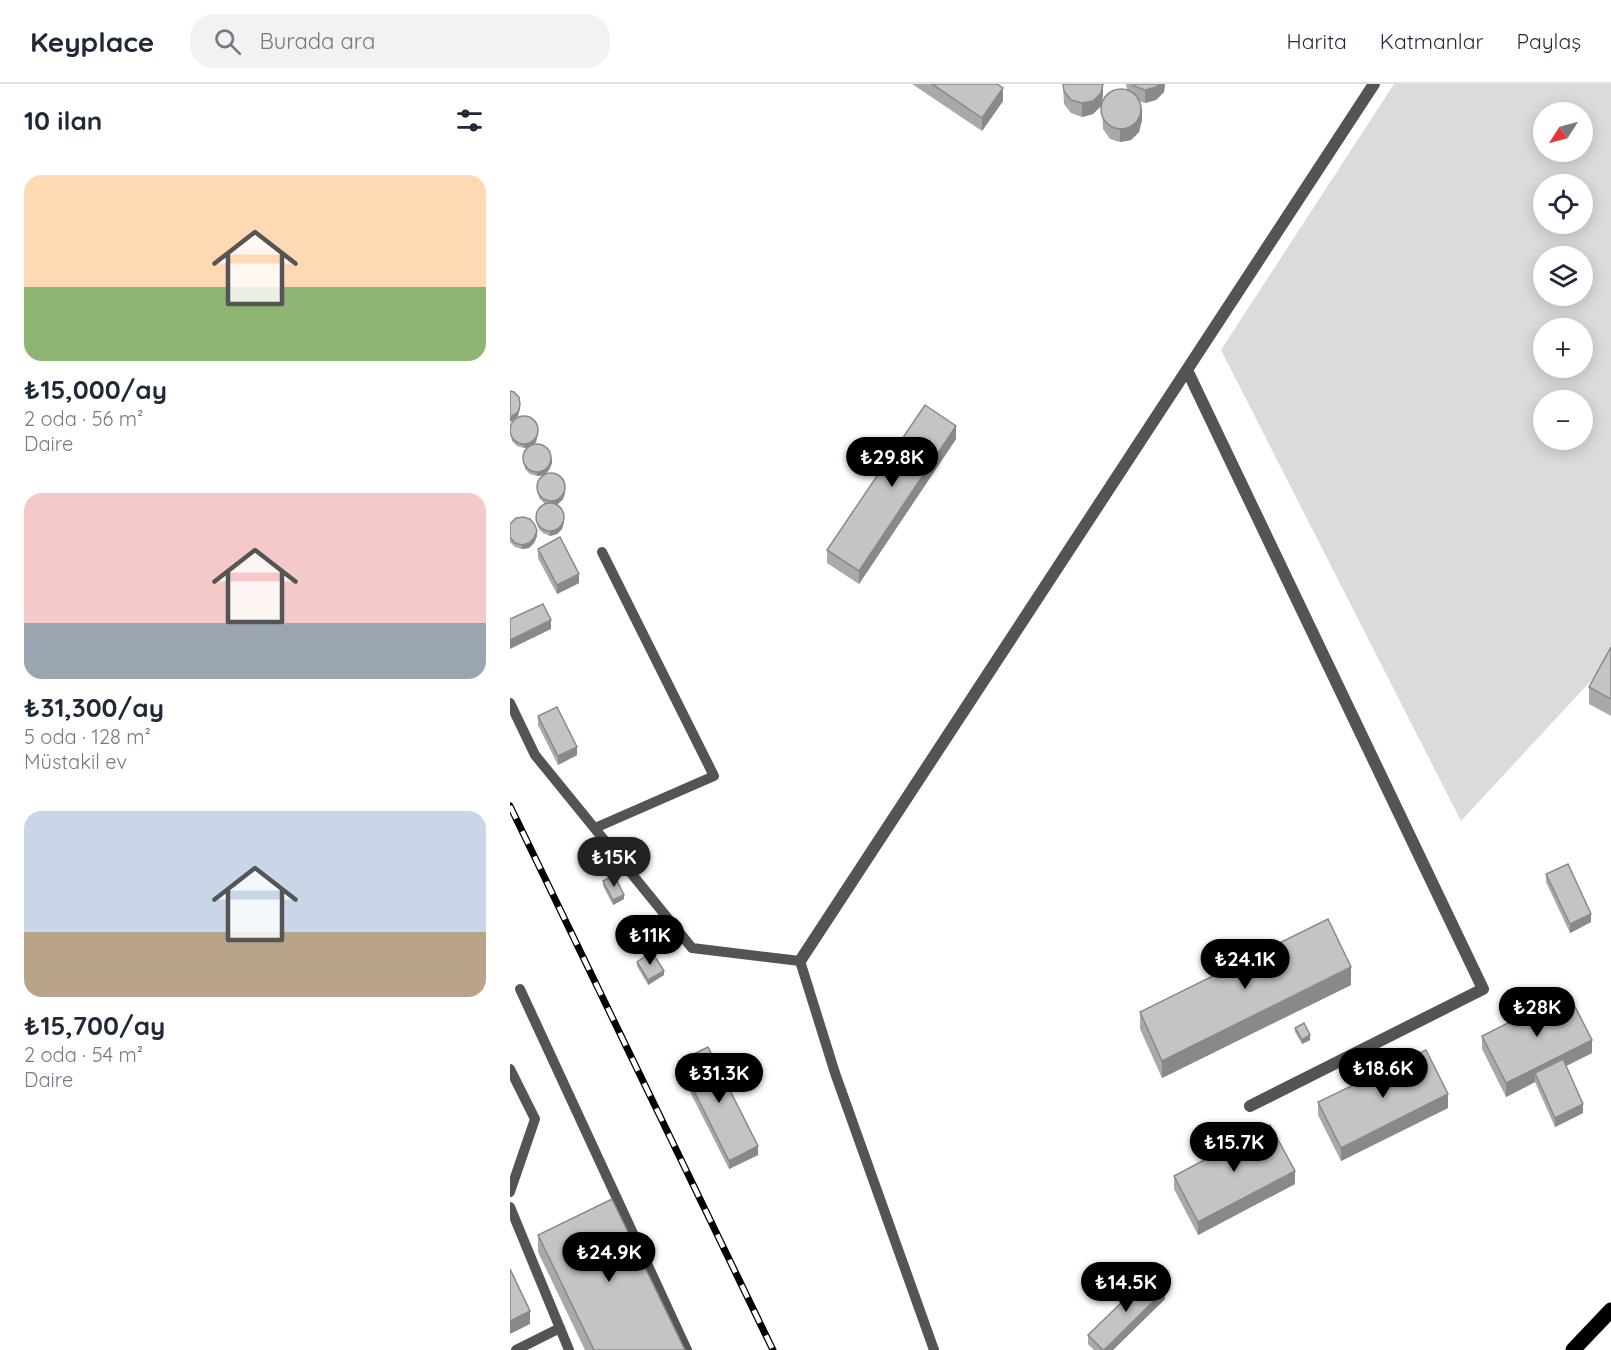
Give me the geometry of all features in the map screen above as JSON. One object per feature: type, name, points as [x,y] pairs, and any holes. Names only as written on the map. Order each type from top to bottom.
[{"type":"main road","points":[[1574,1350],[1611,1310]]},
{"type":"street","points":[[800,961],[1374,84]]},
{"type":"street","points":[[1187,370],[1483,989],[1250,1106]]},
{"type":"lane","points":[[595,828],[714,776],[602,552]]},
{"type":"lane","points":[[510,703],[535,755],[692,948],[800,961],[835,1073],[933,1350]]},
{"type":"lane","points":[[520,989],[687,1350]]},
{"type":"lane","points":[[510,1069],[535,1119],[510,1192]]},
{"type":"lane","points":[[510,1207],[570,1350]]},
{"type":"lane","points":[[516,1350],[560,1328]]},
{"type":"shaded area","points":[[1394,84],[1611,84],[1611,659],[1461,821],[1221,350]]},
{"type":"building","points":[[932,84],[997,84],[1003,88],[982,118]]},
{"type":"building","points":[[1063,84],[1103,84],[1101,93],[1093,101],[1082,103],[1071,100],[1064,91]]},
{"type":"building","points":[[1133,84],[1159,84],[1145,90]]},
{"type":"building","points":[[1121,89],[1135,95],[1141,109],[1135,123],[1121,129],[1107,123],[1101,109],[1107,95]]},
{"type":"building","points":[[510,391],[519,397],[520,405],[518,412],[510,417]]},
{"type":"building","points":[[925,405],[956,426],[859,571],[827,550]]},
{"type":"building","points":[[524,416],[534,420],[538,430],[534,440],[524,444],[514,440],[510,430],[514,420]]},
{"type":"building","points":[[537,444],[547,448],[551,458],[547,468],[537,472],[527,468],[523,458],[527,448]]},
{"type":"building","points":[[551,473],[561,477],[565,487],[561,497],[551,501],[541,497],[537,487],[541,477]]},
{"type":"building","points":[[550,503],[560,507],[564,517],[560,527],[550,531],[540,527],[536,517],[540,507]]},
{"type":"building","points":[[516,518],[530,519],[537,531],[529,543],[522,545],[515,543],[510,537],[510,525]]},
{"type":"building","points":[[560,537],[579,574],[557,585],[538,549]]},
{"type":"building","points":[[543,604],[551,620],[510,640],[510,619]]},
{"type":"building","points":[[1611,647],[1611,699],[1589,687]]},
{"type":"building","points":[[557,707],[577,747],[558,756],[538,716]]},
{"type":"building","points":[[1568,864],[1591,914],[1570,924],[1546,874]]},
{"type":"building","points":[[614,875],[624,895],[613,900],[603,881]]},
{"type":"building","points":[[1328,919],[1351,967],[1162,1061],[1140,1012]]},
{"type":"building","points":[[652,952],[664,971],[648,980],[637,962]]},
{"type":"building","points":[[1568,993],[1592,1040],[1506,1083],[1482,1036]]},
{"type":"building","points":[[1304,1023],[1310,1035],[1302,1040],[1295,1028]]},
{"type":"building","points":[[708,1047],[758,1146],[729,1161],[679,1061]]},
{"type":"building","points":[[1426,1050],[1448,1094],[1341,1148],[1318,1102]]},
{"type":"building","points":[[1563,1059],[1583,1104],[1555,1118],[1535,1073]]},
{"type":"building","points":[[1270,1125],[1295,1171],[1198,1222],[1174,1176]]},
{"type":"building","points":[[612,1199],[685,1350],[594,1350],[538,1235]]},
{"type":"building","points":[[510,1269],[530,1311],[510,1321]]},
{"type":"building","points":[[1150,1275],[1165,1290],[1103,1350],[1088,1335]]},
{"type":"railway","points":[[510,806],[773,1350]]}]
